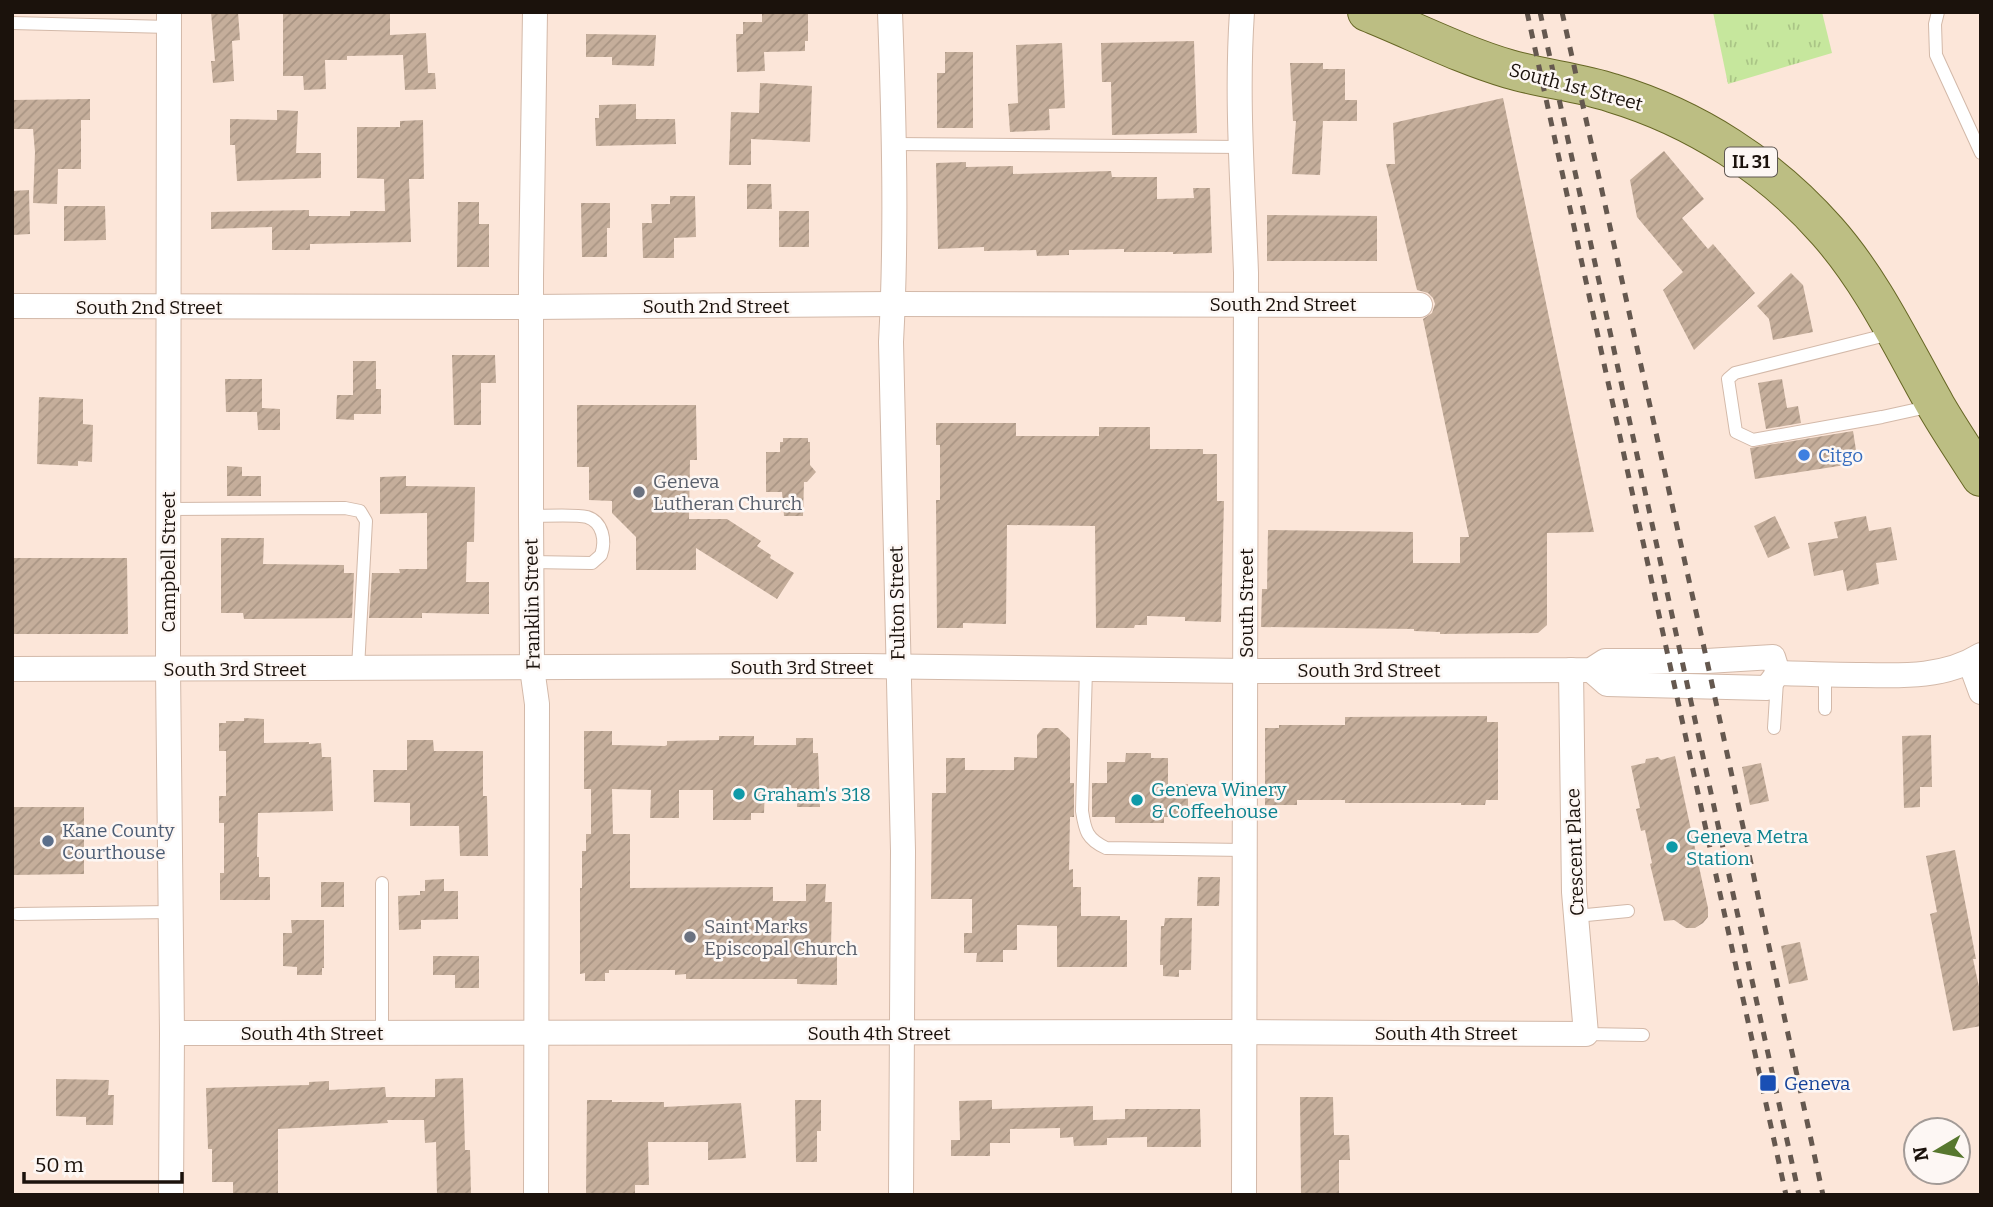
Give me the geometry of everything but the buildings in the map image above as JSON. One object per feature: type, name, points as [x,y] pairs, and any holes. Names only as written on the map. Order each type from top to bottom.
[{"type":"main road","name":"South 1st Street","points":[[1367,12],[1511,70],[1612,93],[1680,118],[1728,145],[1778,183],[1829,232],[1877,300],[1939,412]]},
{"type":"main road","name":"IL 31","points":[[1939,412],[1981,477]]},
{"type":"street","name":"Franklin Street","points":[[535,12],[531,562],[532,668],[537,704],[536,1195]]},
{"type":"street","name":"Fulton Street","points":[[890,12],[895,144],[895,272],[891,342],[903,851],[901,1195]]},
{"type":"street","name":"South Street","points":[[1242,12],[1241,147],[1247,273],[1244,1195]]},
{"type":"street","name":"Campbell Street","points":[[169,20],[167,307],[172,1195]]},
{"type":"street","name":"South 2nd Street","points":[[12,306],[1420,305]]},
{"type":"street","points":[[1778,673],[1913,676],[1937,672],[1975,658],[1981,692]]},
{"type":"street","name":"South 3rd Street","points":[[12,669],[899,667],[1245,671],[1581,670],[1607,684],[1732,689],[1767,688],[1778,673]]},
{"type":"street","name":"Crescent Place","points":[[1581,670],[1574,892],[1587,1034]]},
{"type":"street","name":"South 4th Street","points":[[172,1033],[1587,1034]]},
{"type":"lane","points":[[1938,12],[1935,24],[1936,55],[1981,153]]},
{"type":"lane","points":[[12,23],[169,20]]},
{"type":"lane","points":[[895,144],[1241,147]]},
{"type":"lane","points":[[1895,333],[1735,373],[1728,379],[1737,432],[1754,440],[1882,417],[1939,412]]},
{"type":"lane","points":[[168,509],[345,508],[360,511],[366,522],[358,668]]},
{"type":"lane","points":[[531,516],[586,517],[594,521],[604,538],[601,555],[592,563],[531,562]]},
{"type":"lane","points":[[1086,669],[1082,811],[1084,826],[1091,841],[1105,848],[1244,850]]},
{"type":"lane","points":[[1774,728],[1778,673]]},
{"type":"lane","points":[[1825,674],[1825,709]]},
{"type":"lane","points":[[382,883],[382,1033]]},
{"type":"lane","points":[[1576,916],[1628,911]]},
{"type":"lane","points":[[17,915],[171,912]]},
{"type":"lane","points":[[1587,1034],[1643,1035]]},
{"type":"green space","points":[[1713,12],[1822,12],[1832,53],[1728,84]]},
{"type":"railway","points":[[1527,12],[1786,1195]]},
{"type":"railway","points":[[1540,12],[1799,1195]]},
{"type":"railway","points":[[1562,12],[1823,1195]]},
{"type":"place","name":"Citgo","points":[[1804,455]]},
{"type":"place","name":"Geneva Lutheran Church","points":[[639,492]]},
{"type":"place","name":"Graham's 318","points":[[739,794]]},
{"type":"place","name":"Geneva Winery & Coffeehouse","points":[[1137,800]]},
{"type":"place","name":"Kane County Courthouse","points":[[48,841]]},
{"type":"place","name":"Geneva Metra Station","points":[[1672,847]]},
{"type":"place","name":"Saint Marks Episcopal Church","points":[[690,937]]},
{"type":"place","name":"Geneva","points":[[1768,1083]]}]
